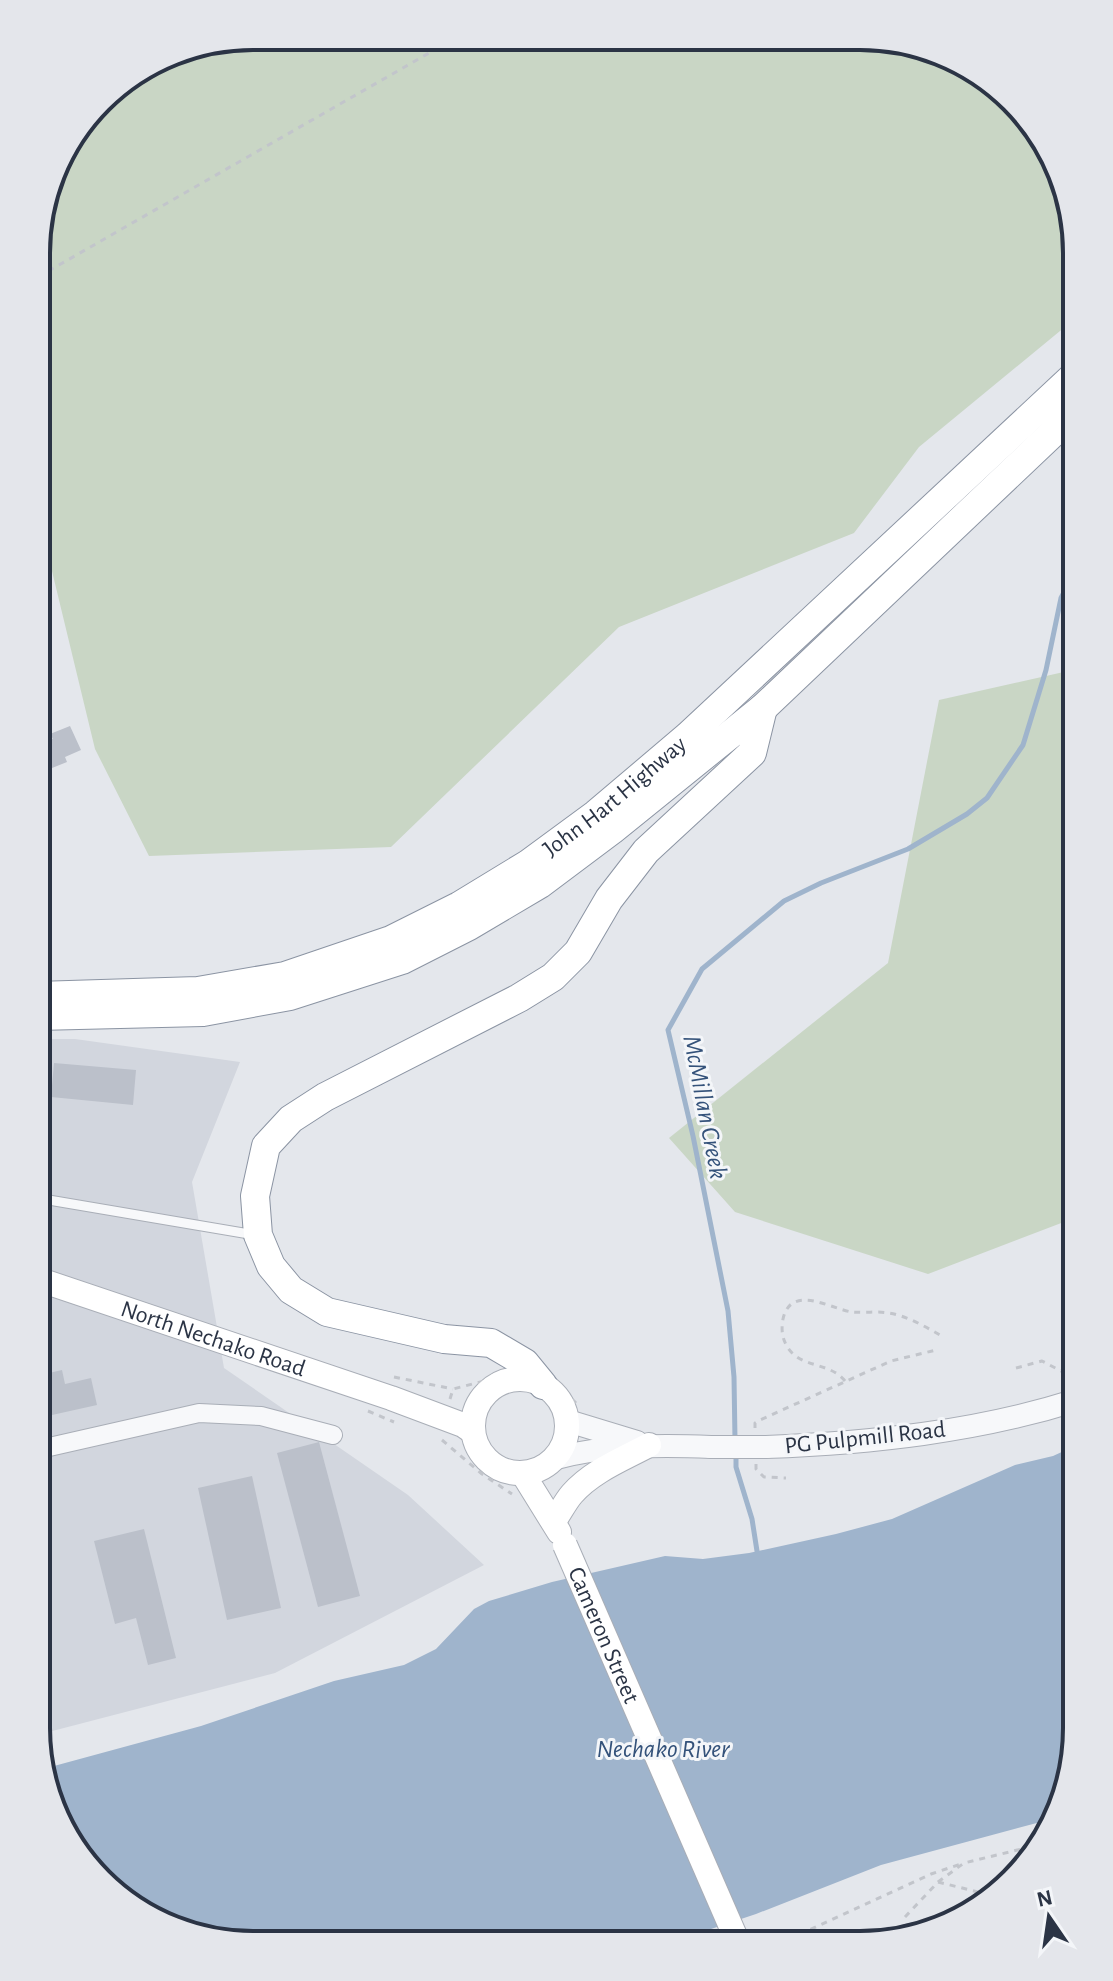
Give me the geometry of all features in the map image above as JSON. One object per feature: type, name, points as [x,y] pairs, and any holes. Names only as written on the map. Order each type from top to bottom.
[{"type":"highway","name":"John Hart Highway","points":[[50,996],[198,991],[285,976],[391,940],[459,906],[528,864],[688,736],[1063,386]]},
{"type":"highway","name":"John Hart Highway","points":[[50,1016],[203,1012],[290,996],[402,960],[469,926],[540,884],[763,708],[1063,423]]},
{"type":"highway","points":[[543,1385],[525,1363],[491,1343],[444,1339],[327,1312],[291,1290],[271,1266],[258,1235],[255,1196],[266,1146],[291,1119],[325,1097],[519,998],[553,977],[578,952],[609,899],[646,851],[752,753],[763,708]]},
{"type":"main road","name":"North Nechako Road","points":[[50,1283],[391,1398],[463,1425],[473,1432]]},
{"type":"main road","points":[[554,1521],[552,1477],[555,1459],[567,1436],[568,1421],[564,1407],[555,1394],[529,1380],[514,1379],[500,1383],[487,1392],[473,1416],[477,1447],[486,1460],[499,1469],[523,1474],[544,1468],[555,1459]]},
{"type":"main road","name":"North Nechako Road","points":[[391,1398],[432,1403],[478,1403]]},
{"type":"main road","points":[[554,1521],[571,1494],[583,1484],[649,1445]]},
{"type":"main road","points":[[523,1474],[554,1521]]},
{"type":"main road","name":"Cameron Street","points":[[554,1521],[736,1931]]},
{"type":"street","name":"PG Pulpmill Road","points":[[649,1445],[839,1444],[992,1422],[1063,1404]]},
{"type":"street","points":[[50,1447],[199,1413],[261,1416],[333,1435]]},
{"type":"street","points":[[568,1421],[649,1445]]},
{"type":"street","points":[[555,1459],[578,1452],[649,1445]]},
{"type":"lane","points":[[50,1200],[258,1235]]},
{"type":"path","points":[[50,270],[434,50]]},
{"type":"path","points":[[845,1381],[829,1368],[798,1360],[788,1349],[782,1337],[782,1321],[794,1303],[807,1299],[854,1312],[891,1314],[916,1322],[940,1335]]},
{"type":"path","points":[[786,1478],[764,1477],[756,1469],[759,1446],[755,1423],[891,1361],[936,1350]]},
{"type":"path","points":[[1016,1368],[1042,1361],[1063,1370]]},
{"type":"path","points":[[807,1931],[931,1874],[1023,1849]]},
{"type":"path","points":[[901,1926],[938,1882],[964,1863]]},
{"type":"path","points":[[938,1882],[979,1892]]},
{"type":"shaded area","points":[[50,1039],[75,1039],[240,1062],[192,1182],[224,1368],[408,1495],[484,1565],[275,1673],[50,1732]]},
{"type":"green space","points":[[253,50],[874,50],[926,61],[973,84],[1013,119],[1029,140],[1052,187],[1059,213],[1063,239],[1063,329],[919,447],[854,533],[619,627],[391,847],[149,856],[95,749],[50,563],[52,226],[65,175],[84,140],[119,100],[151,77],[200,57]]},
{"type":"green space","points":[[1063,672],[1063,1222],[928,1274],[735,1212],[669,1138],[888,963],[939,700]]},
{"type":"water","name":"Nechako River","points":[[1063,1451],[1063,1742],[1052,1794],[1040,1822],[881,1865],[705,1931],[253,1931],[200,1924],[175,1916],[129,1889],[109,1872],[84,1841],[61,1794],[54,1766],[201,1726],[334,1681],[404,1665],[436,1649],[474,1609],[489,1601],[552,1582],[665,1556],[703,1559],[749,1553],[836,1534],[892,1519],[1015,1465]]},
{"type":"building","points":[[70,726],[81,750],[65,757],[67,762],[50,769],[50,738],[53,739],[50,734]]},
{"type":"building","points":[[54,1063],[136,1070],[133,1105],[51,1097]]},
{"type":"building","points":[[62,1370],[65,1384],[91,1378],[97,1405],[50,1415],[50,1373]]},
{"type":"building","points":[[319,1442],[360,1596],[318,1607],[277,1453]]},
{"type":"building","points":[[252,1476],[281,1608],[227,1620],[198,1488]]},
{"type":"building","points":[[144,1529],[176,1658],[148,1665],[136,1618],[115,1624],[94,1541]]},
{"type":"waterway","name":"McMillan Creek","points":[[735,1440],[734,1377],[728,1311],[668,1030],[702,969],[784,901],[908,849],[967,814],[987,798],[1023,745],[1046,670],[1063,594]]},
{"type":"waterway","name":"McMillan Creek","points":[[736,1454],[736,1467],[752,1519],[757,1551]]}]
